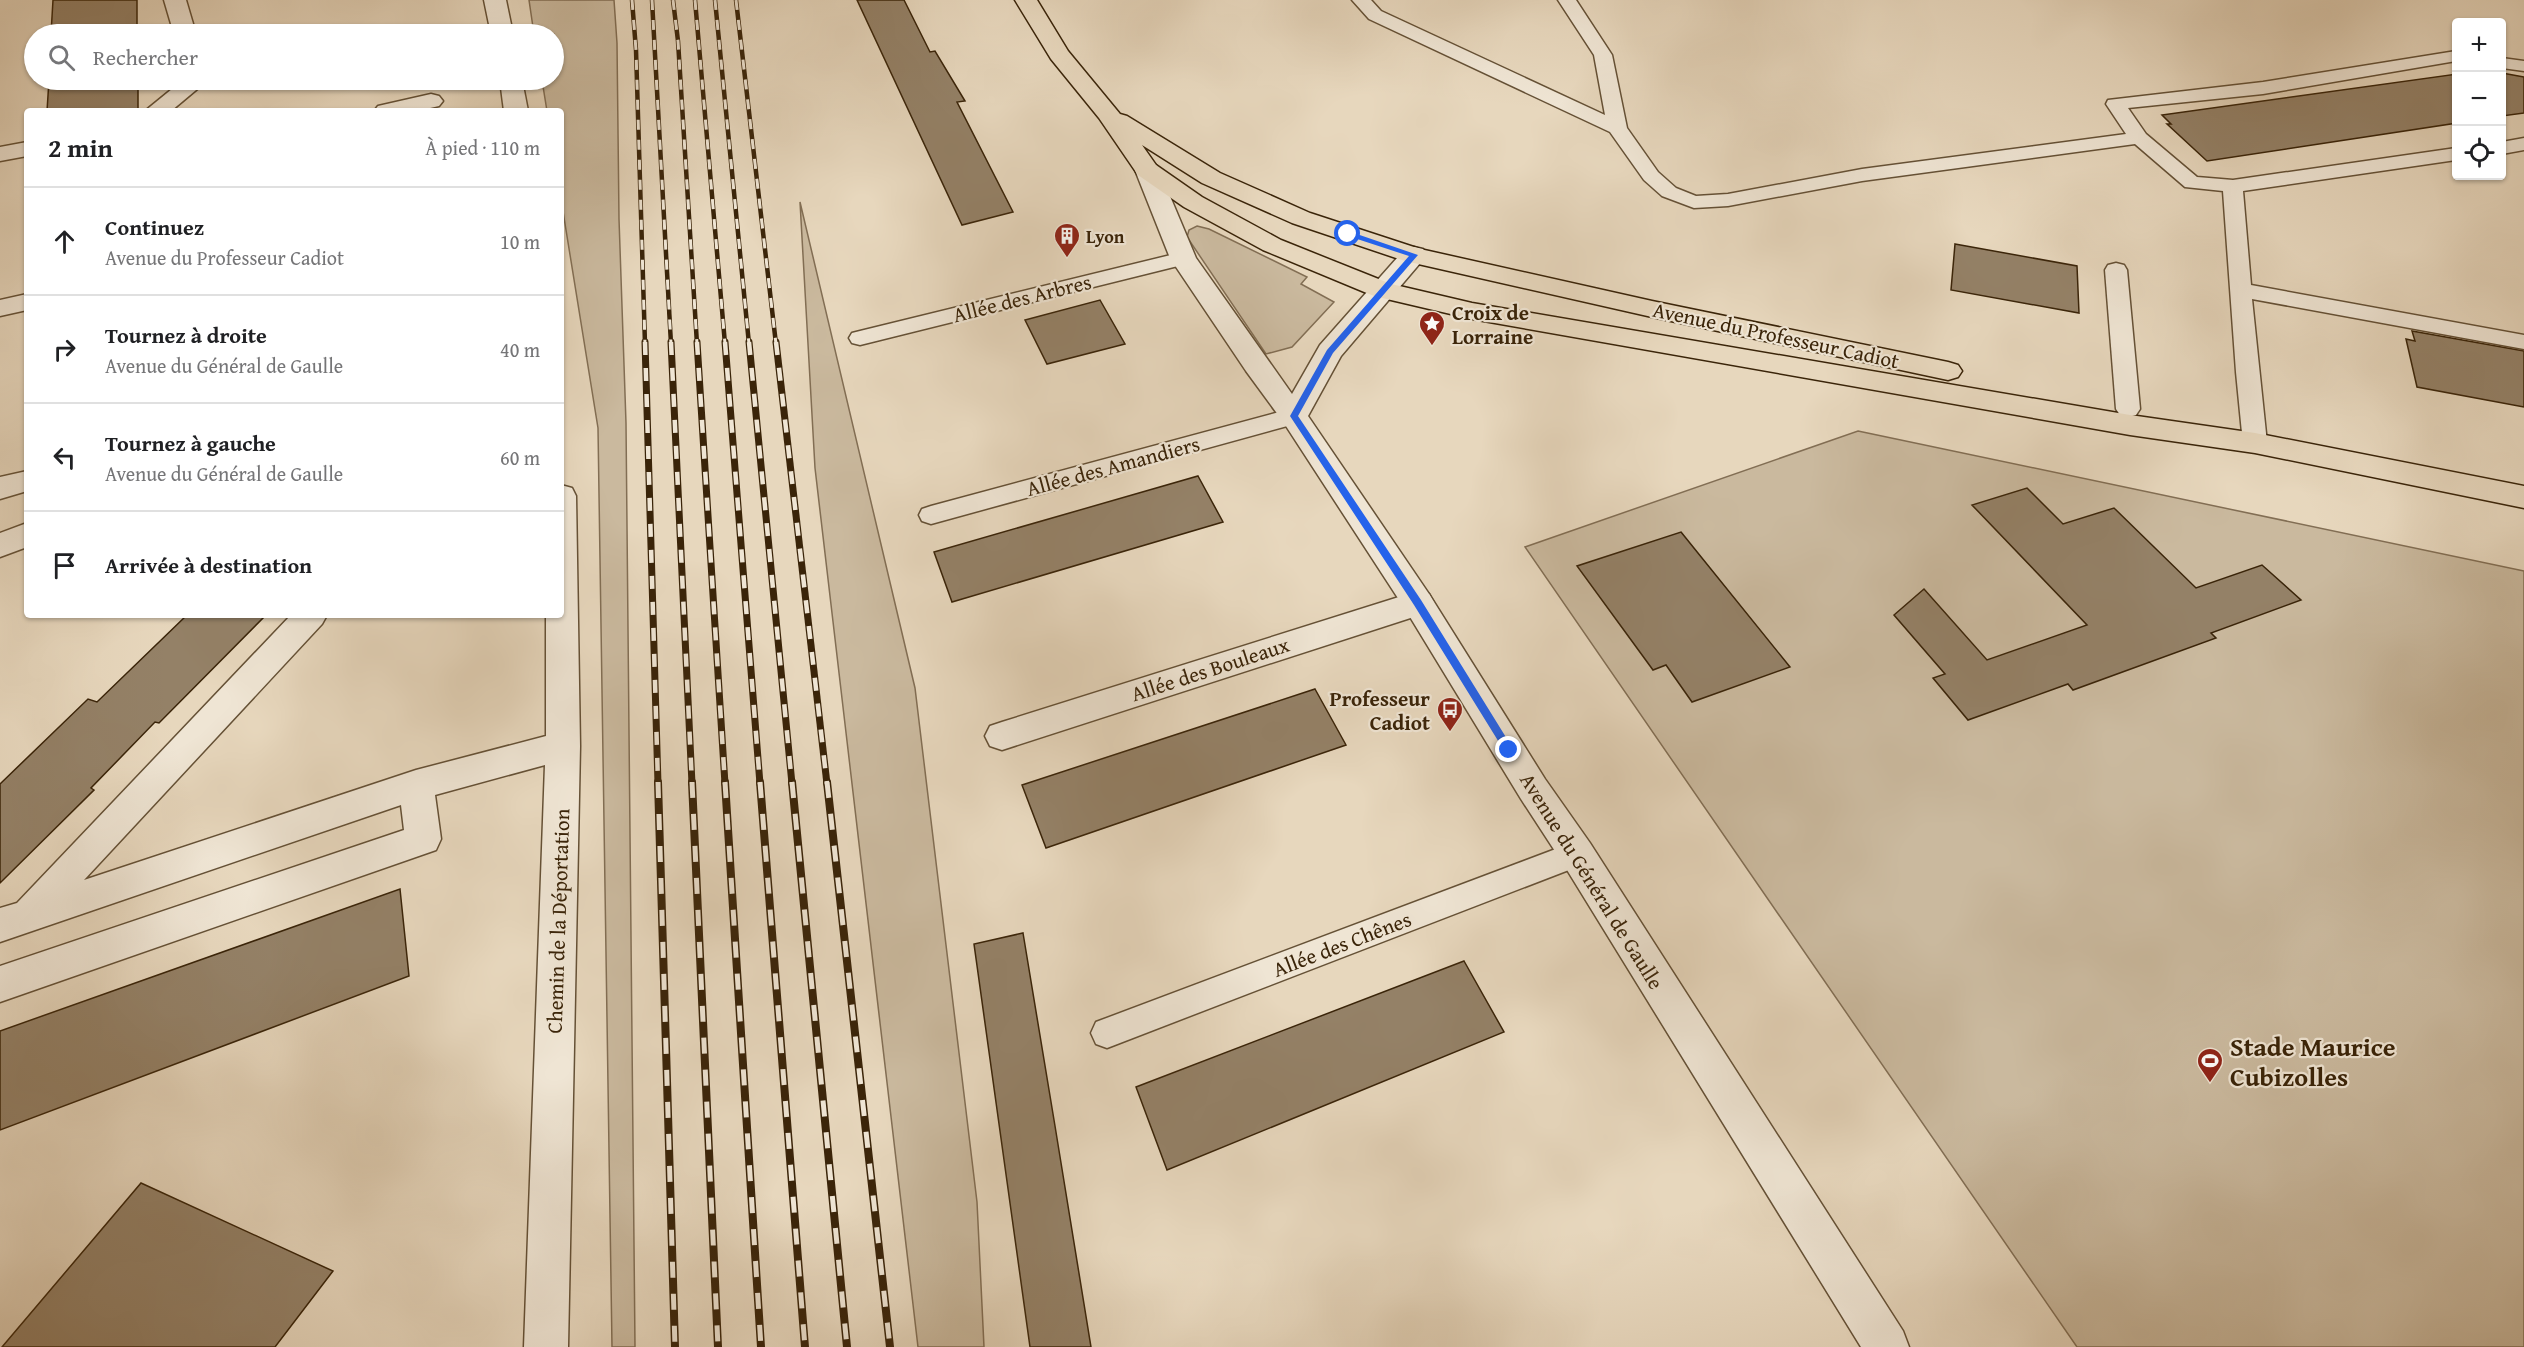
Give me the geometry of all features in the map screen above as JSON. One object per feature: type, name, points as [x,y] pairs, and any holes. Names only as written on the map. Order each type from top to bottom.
[{"type":"main road","name":"Avenue du Général de Gaulle","points":[[1026,0],[1059,54],[1107,113],[1147,170],[1193,202],[1272,244],[1383,290]]},
{"type":"main road","name":"Avenue du Général de Gaulle","points":[[1107,113],[1211,178],[1301,218]]},
{"type":"main road","name":"Avenue du Professeur Cadiot","points":[[1301,218],[1414,255],[1652,309],[2128,410],[2255,443]]},
{"type":"main road","name":"Avenue du Professeur Cadiot","points":[[1383,290],[1483,313],[2118,423],[2255,443],[2524,497]]},
{"type":"street","points":[[175,0],[182,24]]},
{"type":"street","points":[[495,0],[500,24]]},
{"type":"street","points":[[161,108],[184,90]]},
{"type":"street","points":[[513,90],[516,108]]},
{"type":"street","points":[[400,108],[431,101]]},
{"type":"street","points":[[0,154],[24,150]]},
{"type":"street","name":"Avenue du Général de Gaulle","points":[[1147,170],[1183,258],[1294,416],[1418,603],[1533,789],[1577,854],[1887,1347]]},
{"type":"street","points":[[1294,416],[1330,351],[1414,255]]},
{"type":"street","points":[[0,308],[24,303]]},
{"type":"street","points":[[0,488],[24,482]]},
{"type":"street","points":[[0,546],[24,535]]},
{"type":"street","name":"Allée des Bouleaux","points":[[1002,736],[1418,603]]},
{"type":"street","points":[[14,920],[308,618]]},
{"type":"street","name":"Chemin de la Déportation","points":[[546,1347],[563,746],[562,618]]},
{"type":"street","points":[[14,920],[416,785],[563,746]]},
{"type":"street","points":[[0,984],[423,839],[416,785]]},
{"type":"lane","points":[[1361,0],[1375,15],[1617,128]]},
{"type":"lane","points":[[1567,0],[1604,55],[1617,128],[1651,176],[1669,192],[1694,202],[1728,200],[1862,176],[2139,138]]},
{"type":"lane","points":[[2452,57],[2264,88],[2115,104],[2139,138],[2192,183],[2233,186],[2452,155]]},
{"type":"lane","points":[[2506,64],[2524,66]]},
{"type":"lane","points":[[2506,146],[2524,144]]},
{"type":"lane","points":[[2233,186],[2255,443]]},
{"type":"lane","name":"Allée des Arbres","points":[[860,338],[1183,258]]},
{"type":"lane","points":[[2116,270],[2128,410]]},
{"type":"lane","points":[[2241,290],[2524,342]]},
{"type":"lane","name":"Allée des Amandiers","points":[[931,515],[1294,416]]},
{"type":"lane","name":"Allée des Chênes","points":[[1107,1034],[1577,854]]},
{"type":"shaded area","points":[[529,0],[614,0],[626,423],[635,1347],[612,1347],[598,428],[564,218],[564,108],[547,108],[544,90],[564,90],[564,24],[533,24]]},
{"type":"shaded area","points":[[800,202],[915,688],[977,1202],[984,1347],[918,1347],[815,468]]},
{"type":"shaded area","points":[[1197,226],[1209,229],[1307,277],[1301,284],[1334,302],[1292,347],[1266,354],[1187,237],[1189,230]]},
{"type":"shaded area","name":"Stade Maurice Cubizolles","points":[[1858,431],[2524,571],[2524,1347],[2077,1347],[1525,547]]},
{"type":"building","points":[[53,0],[137,0],[137,24],[52,24]]},
{"type":"building","points":[[857,0],[904,0],[930,52],[935,51],[965,101],[957,102],[1013,212],[962,225]]},
{"type":"building","points":[[2506,74],[2524,77],[2524,113],[2506,115]]},
{"type":"building","points":[[2452,75],[2452,124],[2207,161],[2167,124],[2171,124],[2162,115]]},
{"type":"building","points":[[48,90],[138,90],[138,108],[47,108]]},
{"type":"building","points":[[1955,244],[2077,266],[2079,313],[1951,290]]},
{"type":"building","points":[[1100,300],[1125,344],[1047,364],[1025,320]]},
{"type":"building","points":[[2412,331],[2524,351],[2524,407],[2417,387],[2406,339],[2415,341]]},
{"type":"building","points":[[1198,476],[1223,522],[952,602],[934,552]]},
{"type":"building","points":[[2027,488],[2063,524],[2114,508],[2196,588],[2262,565],[2301,600],[2211,633],[2216,638],[2073,690],[2068,684],[1968,720],[1933,678],[1945,674],[1894,615],[1924,589],[1987,660],[2087,625],[1972,505]]},
{"type":"building","points":[[1681,532],[1790,667],[1692,702],[1666,665],[1653,670],[1577,566]]},
{"type":"building","points":[[184,618],[263,618],[159,723],[155,722],[91,788],[94,790],[0,883],[0,784],[88,699],[97,702]]},
{"type":"building","points":[[1315,689],[1346,745],[1046,848],[1022,785]]},
{"type":"building","points":[[400,889],[409,976],[0,1130],[0,1031]]},
{"type":"building","points":[[1023,933],[1091,1347],[1030,1347],[974,944]]},
{"type":"building","points":[[1464,961],[1504,1032],[1167,1170],[1136,1087]]},
{"type":"building","points":[[141,1183],[333,1271],[275,1347],[2,1347]]},
{"type":"railway","points":[[632,0],[636,50],[645,344]]},
{"type":"railway","points":[[652,0],[671,344]]},
{"type":"railway","points":[[673,0],[678,41],[697,344]]},
{"type":"railway","points":[[695,0],[725,344]]},
{"type":"railway","points":[[715,0],[749,344]]},
{"type":"railway","points":[[736,0],[776,344]]},
{"type":"railway","points":[[645,342],[658,784]]},
{"type":"railway","points":[[671,342],[692,784]]},
{"type":"railway","points":[[697,342],[725,784]]},
{"type":"railway","points":[[725,342],[760,784]]},
{"type":"railway","points":[[749,342],[792,784]]},
{"type":"railway","points":[[776,342],[827,784]]},
{"type":"railway","points":[[658,782],[675,1347]]},
{"type":"railway","points":[[692,782],[718,1347]]},
{"type":"railway","points":[[725,782],[761,1347]]},
{"type":"railway","points":[[760,782],[805,1347]]},
{"type":"railway","points":[[792,782],[847,1347]]},
{"type":"railway","points":[[827,782],[890,1347]]},
{"type":"place","name":"Lyon","points":[[1067,259]]},
{"type":"place","name":"Croix de Lorraine","points":[[1432,347]]},
{"type":"place","name":"Professeur Cadiot","points":[[1450,733]]},
{"type":"place","name":"Stade Maurice Cubizolles","points":[[2210,1084]]},
{"type":"route","points":[[1348,234],[1414,255],[1330,351],[1294,416],[1418,603],[1509,750]]}]
